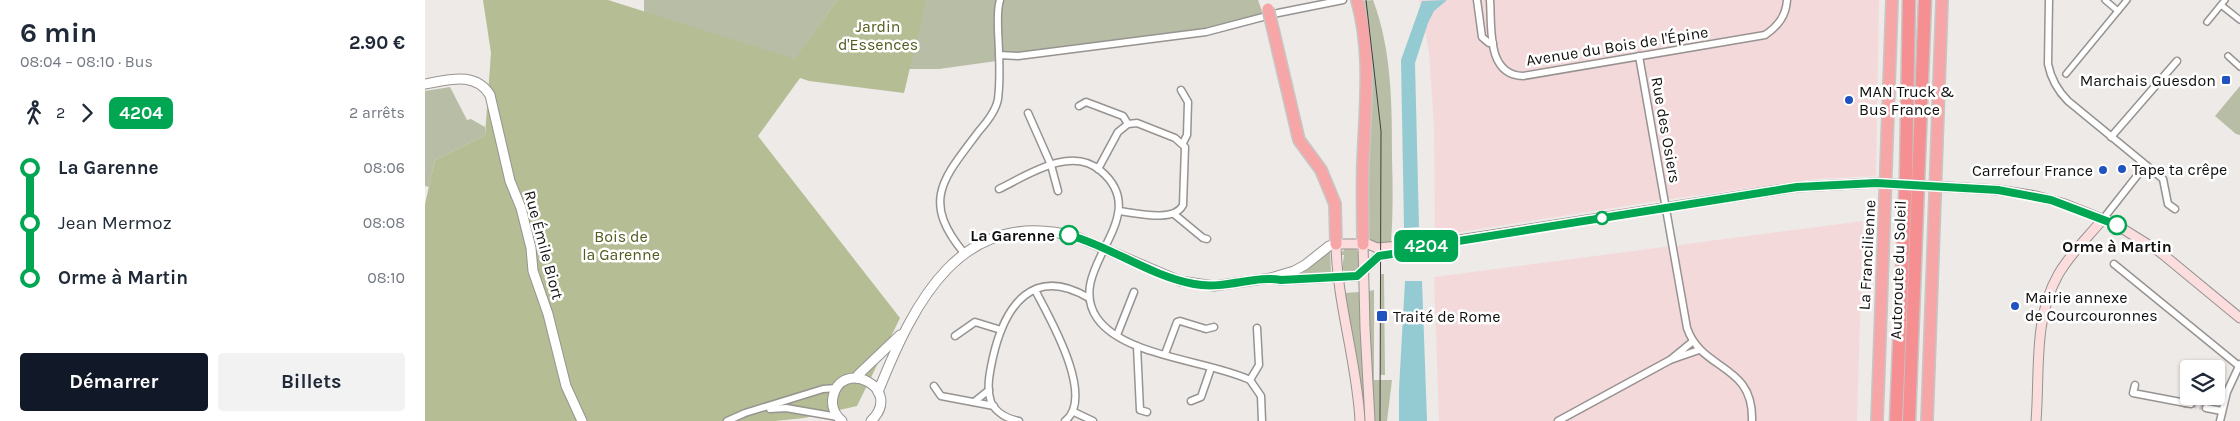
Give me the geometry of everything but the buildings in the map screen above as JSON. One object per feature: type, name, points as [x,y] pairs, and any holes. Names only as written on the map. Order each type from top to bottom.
[{"type":"highway","name":"La Francilienne","points":[[1877,421],[1892,0]]},
{"type":"highway","name":"Autoroute du Soleil","points":[[1896,421],[1906,173],[1909,0]]},
{"type":"highway","name":"Autoroute du Soleil","points":[[1909,421],[1925,0]]},
{"type":"highway","points":[[1927,421],[1942,0]]},
{"type":"highway","points":[[1266,4],[1299,140],[1321,170],[1331,192],[1337,214],[1337,244]]},
{"type":"highway","points":[[1359,5],[1364,30],[1367,87],[1363,163],[1363,244]]},
{"type":"main road","points":[[1337,277],[1357,276],[1379,256],[1412,251],[1421,247],[1797,187],[1876,183],[1998,190],[2036,196],[2065,204],[2124,228],[2160,252],[2240,318]]},
{"type":"main road","points":[[2036,421],[2039,353],[2045,305],[2058,275],[2103,219]]},
{"type":"main road","points":[[1360,421],[1357,384],[1337,277],[1337,244],[1363,244],[1377,248],[1411,245],[1421,247]]},
{"type":"main road","points":[[1363,244],[1370,421]]},
{"type":"street","points":[[964,253],[948,234],[943,221],[940,209],[941,188],[953,166],[992,115],[997,100],[1000,0]]},
{"type":"street","points":[[999,55],[1018,56],[1206,32],[1278,13],[1343,0]]},
{"type":"street","points":[[1477,0],[1482,38],[1489,43],[1493,43]]},
{"type":"street","name":"Avenue du Bois de l'Épine","points":[[1491,0],[1493,43],[1497,63],[1516,76],[1765,35],[1773,29],[1783,16],[1787,0]]},
{"type":"street","points":[[2049,0],[2047,57],[2050,74],[2057,89],[2068,101],[2163,179],[2168,204],[2175,209]]},
{"type":"street","points":[[2105,0],[2118,11]]},
{"type":"street","points":[[2065,74],[2127,0]]},
{"type":"street","points":[[2207,22],[2225,0]]},
{"type":"street","points":[[2221,6],[2240,20]]},
{"type":"street","name":"Rue des Osiers","points":[[1639,56],[1684,316],[1692,342]]},
{"type":"street","points":[[2228,56],[2240,67]]},
{"type":"street","points":[[2111,137],[2177,61]]},
{"type":"street","name":"Rue Émile Biort","points":[[425,84],[459,79],[475,80],[486,89],[493,102],[505,164],[521,208],[538,288],[547,314],[566,386],[582,421]]},
{"type":"street","points":[[1119,211],[1166,216],[1174,214],[1183,205],[1186,152],[1183,143],[1187,135],[1188,102],[1181,90]]},
{"type":"street","points":[[1079,106],[1086,102],[1123,116],[1128,124]]},
{"type":"street","points":[[1028,113],[1051,165],[1058,191]]},
{"type":"street","points":[[1098,168],[1118,132],[1128,124],[1137,123],[1183,143]]},
{"type":"street","points":[[999,189],[1051,165],[1074,160],[1098,168],[1113,187],[1119,211],[1115,228],[1089,284],[1089,298],[1098,319],[1117,334],[1137,346],[1250,380],[1261,396],[1262,421]]},
{"type":"street","points":[[2103,219],[2140,172],[2141,162]]},
{"type":"street","points":[[1174,214],[1177,219],[1207,239]]},
{"type":"street","points":[[874,419],[880,405],[879,392],[903,331],[938,278],[964,253],[995,237],[1034,230],[1063,233],[1156,272],[1193,284],[1221,286],[1271,278],[1294,272],[1329,246],[1337,244]]},
{"type":"street","points":[[2114,264],[2239,369],[2222,411],[2221,421]]},
{"type":"street","points":[[1271,278],[1281,280],[1337,277]]},
{"type":"street","points":[[1074,289],[1089,284]]},
{"type":"street","points":[[993,406],[989,390],[991,365],[1001,330],[1017,302],[1035,290],[1054,285],[1074,289],[1089,298]]},
{"type":"street","points":[[1035,290],[1052,322],[1070,367],[1077,400],[1074,412],[1065,421]]},
{"type":"street","points":[[1117,334],[1134,292]]},
{"type":"street","points":[[955,336],[975,322],[1001,330]]},
{"type":"street","points":[[1165,354],[1177,322],[1206,329],[1214,327]]},
{"type":"street","points":[[1250,380],[1259,364],[1257,328]]},
{"type":"street","points":[[858,378],[864,369],[903,331]]},
{"type":"street","points":[[1670,360],[1692,342],[1699,350],[1732,373],[1744,385],[1751,403],[1752,421]]},
{"type":"street","points":[[1137,346],[1140,410],[1147,412]]},
{"type":"street","points":[[1558,421],[1670,360],[1699,350]]},
{"type":"street","points":[[1191,401],[1201,397],[1211,368]]},
{"type":"street","points":[[840,419],[832,402],[837,388],[846,380],[858,378],[870,382],[879,392]]},
{"type":"street","points":[[2135,384],[2133,393],[2180,402]]},
{"type":"street","points":[[934,386],[941,396],[993,406],[1007,418],[1019,421]]},
{"type":"street","points":[[727,421],[754,410],[823,389],[837,388]]},
{"type":"street","points":[[974,402],[989,390]]},
{"type":"street","points":[[754,410],[786,408],[840,419]]},
{"type":"street","points":[[2207,408],[2222,411]]},
{"type":"street","points":[[1074,412],[1093,421]]},
{"type":"shaded area","points":[[1419,0],[1879,0],[1876,176],[1815,179],[1664,200],[1435,236],[1434,127],[1429,53]]},
{"type":"shaded area","points":[[1863,221],[1857,421],[1439,421],[1434,277]]},
{"type":"green space","name":"Bois de la Garenne","points":[[483,0],[608,0],[795,59],[837,0],[926,0],[904,93],[809,81],[800,78],[758,136],[900,318],[857,406],[804,418],[775,421],[425,421],[425,204],[435,160],[485,135],[491,53]]},
{"type":"green space","points":[[644,0],[837,0],[795,60],[644,12]]},
{"type":"green space","name":"Jardin d'Essences","points":[[860,0],[1258,0],[1264,17],[1206,32],[939,69],[814,69]]},
{"type":"green space","points":[[1373,0],[1384,38],[1390,78],[1393,180],[1391,243],[1376,244],[1368,237],[1368,164],[1362,1]]},
{"type":"green space","points":[[2240,86],[2240,135],[2236,134],[2215,116]]},
{"type":"green space","points":[[450,87],[467,120],[471,119],[485,127],[485,135],[435,160],[429,187],[425,186],[425,91]]},
{"type":"green space","points":[[1346,248],[1355,248],[1358,252],[1359,267],[1356,271],[1346,272],[1342,269],[1344,255],[1341,255]]},
{"type":"green space","points":[[1330,250],[1331,273],[1299,276]]},
{"type":"green space","points":[[1380,274],[1384,274],[1385,375],[1380,375]]},
{"type":"green space","points":[[1374,290],[1374,380],[1392,380],[1387,421],[1373,421],[1368,331],[1369,291]]},
{"type":"green space","points":[[1359,292],[1367,421],[1363,421],[1360,380],[1343,293]]},
{"type":"water","points":[[1447,0],[1434,11],[1428,23],[1415,63],[1419,227],[1404,228],[1401,60],[1422,1]]},
{"type":"water","points":[[1405,281],[1422,281],[1427,421],[1399,421]]},
{"type":"tunnel","points":[[2195,405],[2206,408]]},
{"type":"tram line","points":[[1366,0],[1381,131],[1380,421]]},
{"type":"bus line","name":"4204","points":[[1069,235],[1180,281],[1213,286],[1271,278],[1281,280],[1357,276],[1361,274],[1373,259],[1379,256],[1412,251],[1421,247],[1446,242],[1797,187],[1844,183],[1998,190],[2036,196],[2065,204],[2117,225]]},
{"type":"place","name":"Marchais Guesdon","points":[[2226,80]]},
{"type":"place","name":"MAN Truck & Bus France","points":[[1849,100]]},
{"type":"place","name":"Tape ta crêpe","points":[[2122,169]]},
{"type":"place","name":"Carrefour France","points":[[2103,170]]},
{"type":"place","name":"Orme à Martin","points":[[2117,225]]},
{"type":"place","name":"La Garenne","points":[[1069,235]]},
{"type":"place","name":"Mairie annexe de Courcouronnes","points":[[2015,306]]},
{"type":"place","name":"Traité de Rome","points":[[1382,316]]}]
